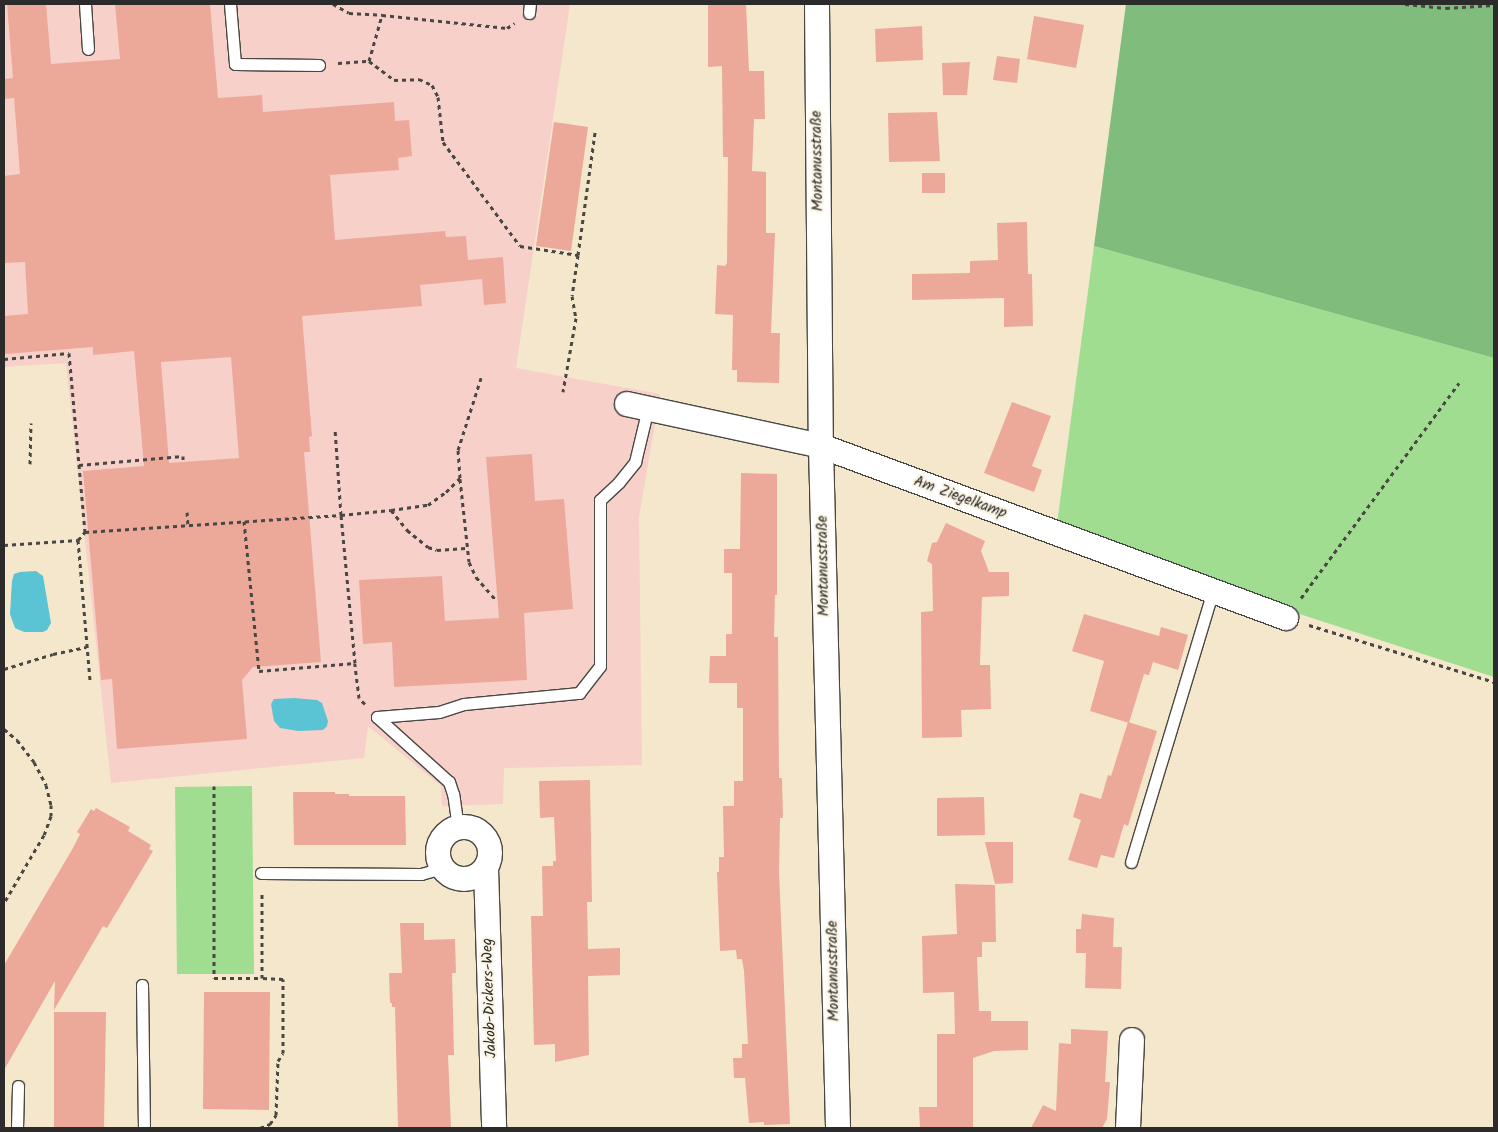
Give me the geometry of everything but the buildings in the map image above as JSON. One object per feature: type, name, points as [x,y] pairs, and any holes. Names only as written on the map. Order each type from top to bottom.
[{"type":"street","name":"Montanusstraße","points":[[817,4],[821,446],[838,1128]]},
{"type":"street","name":"Am Ziegelkamp","points":[[638,406],[821,446],[1212,593],[1286,618]]},
{"type":"street","name":"Jakob-Dickers-Weg","points":[[458,828],[477,831],[487,841],[490,856],[486,868],[494,1128]]},
{"type":"street","points":[[458,828],[446,834],[439,844],[438,856],[442,868],[453,877],[467,880],[481,874],[486,868]]},
{"type":"street","points":[[1128,1128],[1132,1040]]},
{"type":"lane","points":[[85,4],[88,49]]},
{"type":"lane","points":[[230,4],[234,64],[319,65]]},
{"type":"lane","points":[[377,718],[439,712],[464,704],[579,693],[600,666],[600,500],[619,482],[635,462],[638,406]]},
{"type":"lane","points":[[1131,862],[1212,593]]},
{"type":"lane","points":[[377,718],[449,782],[453,794],[458,828]]},
{"type":"lane","points":[[262,873],[421,874],[442,868]]},
{"type":"lane","points":[[142,985],[144,1128]]},
{"type":"lane","points":[[17,1128],[18,1086]]},
{"type":"path","points":[[333,4],[349,13],[507,28],[530,8]]},
{"type":"path","points":[[1405,4],[1446,8],[1494,5]]},
{"type":"path","points":[[369,61],[382,15]]},
{"type":"path","points":[[319,65],[369,61],[394,80],[419,79],[432,85],[438,98],[443,142],[520,246],[578,255]]},
{"type":"path","points":[[563,392],[576,318],[572,296],[595,132]]},
{"type":"path","points":[[4,359],[69,353],[85,532]]},
{"type":"path","points":[[481,378],[458,450],[466,548],[476,578],[496,600]]},
{"type":"path","points":[[1459,383],[1286,618],[1494,682]]},
{"type":"path","points":[[30,464],[31,423]]},
{"type":"path","points":[[336,430],[354,663],[359,698],[377,718]]},
{"type":"path","points":[[79,465],[183,456],[183,462]]},
{"type":"path","points":[[4,545],[78,540],[85,532],[391,510],[428,504],[446,492],[460,478]]},
{"type":"path","points":[[391,510],[407,530],[428,547],[437,550],[466,548]]},
{"type":"path","points":[[187,512],[188,525]]},
{"type":"path","points":[[244,521],[259,671],[354,663]]},
{"type":"path","points":[[78,540],[90,680]]},
{"type":"path","points":[[4,669],[53,654],[86,647]]},
{"type":"path","points":[[4,729],[17,740],[34,762],[46,785],[51,805],[51,816],[44,835],[4,903]]},
{"type":"path","points":[[214,786],[214,978],[283,979],[283,1053],[278,1061],[276,1115],[270,1124],[260,1128]]},
{"type":"path","points":[[262,873],[262,978]]},
{"type":"path","points":[[178,1128],[183,1128]]},
{"type":"shaded area","points":[[4,4],[570,4],[516,368],[660,394],[639,517],[642,765],[504,768],[503,804],[442,806],[441,786],[368,726],[364,758],[111,783],[66,363],[4,367]]},
{"type":"green space","points":[[1126,4],[1494,4],[1494,358],[1094,246]]},
{"type":"green space","points":[[1094,246],[1494,358],[1494,677],[1281,608],[1057,524]]},
{"type":"green space","points":[[252,786],[254,974],[177,974],[175,787]]},
{"type":"water","points":[[36,571],[43,576],[51,623],[47,630],[43,632],[24,632],[15,628],[10,614],[12,581],[14,574]]},
{"type":"water","points":[[274,699],[317,700],[322,703],[328,721],[327,726],[323,730],[298,731],[280,728],[274,721],[271,704]]}]
